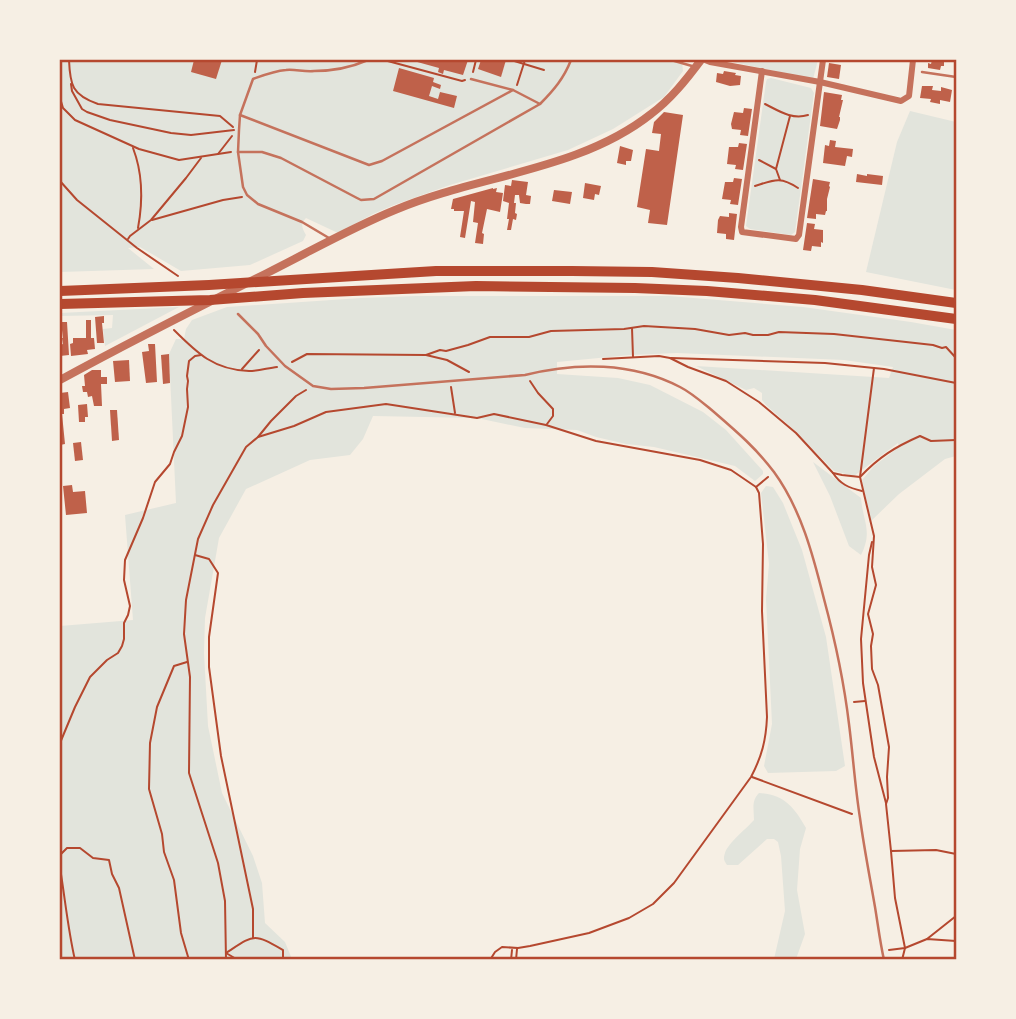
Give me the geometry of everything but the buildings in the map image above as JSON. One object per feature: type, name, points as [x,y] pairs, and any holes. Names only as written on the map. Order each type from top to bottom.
[{"type":"highway","points":[[60,291],[436,271],[652,272],[862,290],[957,303]]},
{"type":"highway","points":[[60,304],[210,300],[303,293],[476,286],[635,288],[815,300],[957,319]]},
{"type":"street","points":[[762,71],[742,232],[796,239],[799,234],[823,60]]},
{"type":"street","points":[[60,380],[393,210],[424,198],[572,157],[607,141],[650,115],[676,92],[700,62],[820,82],[901,101],[909,96],[913,60]]},
{"type":"lane","points":[[328,242],[302,222],[258,204],[248,195],[243,187],[238,152],[240,115],[253,79],[288,69],[315,72],[368,60]]},
{"type":"lane","points":[[238,152],[262,152],[281,158],[356,198],[374,199],[540,104],[565,75],[571,60]]},
{"type":"lane","points":[[671,60],[700,62]]},
{"type":"lane","points":[[922,72],[956,75]]},
{"type":"lane","points":[[471,79],[513,90],[540,104]]},
{"type":"lane","points":[[240,115],[369,165],[382,161],[513,90]]},
{"type":"lane","points":[[238,314],[285,366],[313,386],[331,389],[365,388],[478,380],[582,366],[633,370],[682,388],[752,445],[787,493],[807,537],[820,582],[836,645],[846,703],[859,817],[884,960]]},
{"type":"path","points":[[69,60],[72,91],[87,113],[171,133],[191,135],[231,130]]},
{"type":"path","points":[[253,79],[257,60]]},
{"type":"path","points":[[384,60],[462,81],[471,79],[476,60]]},
{"type":"path","points":[[510,60],[544,71]]},
{"type":"path","points":[[513,90],[519,81],[525,60]]},
{"type":"path","points":[[71,83],[84,99],[98,104],[220,116],[237,130],[218,154]]},
{"type":"path","points":[[60,98],[61,108],[75,120],[132,146],[179,160],[238,152]]},
{"type":"path","points":[[758,100],[790,116],[800,117],[816,113]]},
{"type":"path","points":[[780,180],[776,169],[790,116]]},
{"type":"path","points":[[132,146],[142,185],[138,229]]},
{"type":"path","points":[[751,155],[776,169]]},
{"type":"path","points":[[128,240],[151,220],[201,158]]},
{"type":"path","points":[[746,189],[780,180],[787,181],[805,192]]},
{"type":"path","points":[[60,181],[77,200],[137,248]]},
{"type":"path","points":[[151,220],[248,195]]},
{"type":"path","points":[[172,322],[173,329],[209,362],[242,370],[285,366],[307,354],[426,355],[447,360],[468,370],[478,380]]},
{"type":"path","points":[[426,355],[490,337],[529,337],[551,331],[644,326],[695,329],[729,335],[768,335],[779,332],[853,336],[947,347],[957,358]]},
{"type":"path","points":[[632,328],[633,359]]},
{"type":"path","points":[[242,370],[264,342]]},
{"type":"path","points":[[60,743],[90,677],[118,653],[122,646],[124,623],[130,607],[124,580],[125,560],[155,482],[170,464],[182,436],[188,407],[189,361],[201,355]]},
{"type":"path","points":[[610,359],[659,356],[825,363],[873,368],[957,383]]},
{"type":"path","points":[[670,358],[726,381],[759,402],[796,433],[841,482],[849,488],[863,492]]},
{"type":"path","points":[[873,368],[860,477],[874,536],[872,567],[876,585],[868,620],[873,634],[872,669],[878,685],[889,747],[886,804]]},
{"type":"path","points":[[528,374],[532,386],[553,409],[553,416],[546,425]]},
{"type":"path","points":[[451,382],[455,414]]},
{"type":"path","points":[[226,960],[225,901],[189,773],[190,677],[184,634],[186,600],[198,539],[213,505],[246,447],[296,396],[313,386]]},
{"type":"path","points":[[258,437],[327,412],[386,404],[477,418],[495,414],[546,425],[596,441],[700,460],[731,470],[756,487],[759,493],[763,544],[766,734],[760,759],[751,777],[674,883],[653,904],[629,918],[589,933],[518,948],[502,947],[490,960]]},
{"type":"path","points":[[860,477],[872,464],[900,444],[920,436],[931,441],[957,440]]},
{"type":"path","points":[[833,472],[860,477]]},
{"type":"path","points":[[756,487],[766,479]]},
{"type":"path","points":[[874,536],[869,555],[861,639],[866,701],[874,757],[886,804],[895,898],[905,948],[902,960]]},
{"type":"path","points":[[195,555],[209,559],[218,573],[209,637],[209,667],[221,756],[253,909],[253,937]]},
{"type":"path","points":[[188,662],[174,666],[157,707],[150,743],[149,789],[162,834],[164,852],[174,880],[181,933],[189,960]]},
{"type":"path","points":[[846,703],[866,701]]},
{"type":"path","points":[[751,777],[859,817]]},
{"type":"path","points":[[60,855],[67,848],[80,848],[93,858],[109,860],[119,888],[135,960]]},
{"type":"path","points":[[891,851],[936,850],[957,854]]},
{"type":"path","points":[[60,868],[75,960]]},
{"type":"path","points":[[882,950],[905,948],[927,939],[957,916]]},
{"type":"path","points":[[226,953],[249,938],[260,937],[284,950],[283,960]]},
{"type":"path","points":[[927,939],[957,941]]},
{"type":"path","points":[[516,960],[518,948]]},
{"type":"path","points":[[511,960],[512,950]]},
{"type":"path","points":[[226,953],[238,960]]},
{"type":"shaded area","points":[[60,60],[688,60],[682,62],[683,71],[664,97],[613,129],[568,150],[450,185],[394,205],[338,233],[306,218],[302,224],[306,235],[303,241],[250,265],[181,271],[140,247],[128,248],[154,269],[60,272]]},
{"type":"shaded area","points":[[723,60],[818,60],[813,79]]},
{"type":"shaded area","points":[[771,78],[811,88],[814,93],[795,232],[791,235],[750,229],[746,226],[766,82]]},
{"type":"shaded area","points":[[910,111],[956,122],[956,290],[866,272],[897,142]]},
{"type":"shaded area","points":[[416,296],[669,296],[803,307],[956,330],[956,456],[945,459],[899,494],[871,521],[862,480],[874,466],[899,447],[898,443],[854,476],[834,471],[766,405],[762,400],[762,393],[754,388],[746,390],[696,366],[889,378],[893,367],[844,360],[677,353],[557,362],[557,374],[618,378],[650,385],[703,412],[726,430],[763,471],[755,481],[735,466],[654,447],[626,444],[577,430],[525,428],[477,418],[373,416],[363,439],[350,455],[310,460],[246,489],[219,538],[205,618],[208,726],[222,793],[253,856],[262,883],[265,923],[285,942],[292,959],[60,960],[60,626],[133,620],[125,515],[176,503],[169,354],[176,339],[184,339],[192,320],[227,307]]},
{"type":"shaded area","points":[[179,307],[105,346],[103,329],[112,328],[113,315],[60,316],[60,313]]},
{"type":"shaded area","points":[[813,462],[861,498],[867,533],[861,555],[849,546],[830,496]]},
{"type":"shaded area","points":[[766,486],[773,487],[783,503],[802,550],[826,637],[845,766],[836,771],[768,773],[764,766],[772,724],[766,599],[769,564],[761,493]]},
{"type":"shaded area","points":[[759,793],[775,796],[788,803],[806,828],[800,849],[797,890],[805,934],[796,959],[774,959],[785,911],[778,842],[767,839],[738,865],[727,865],[724,859],[730,845],[754,820],[754,802]]}]
